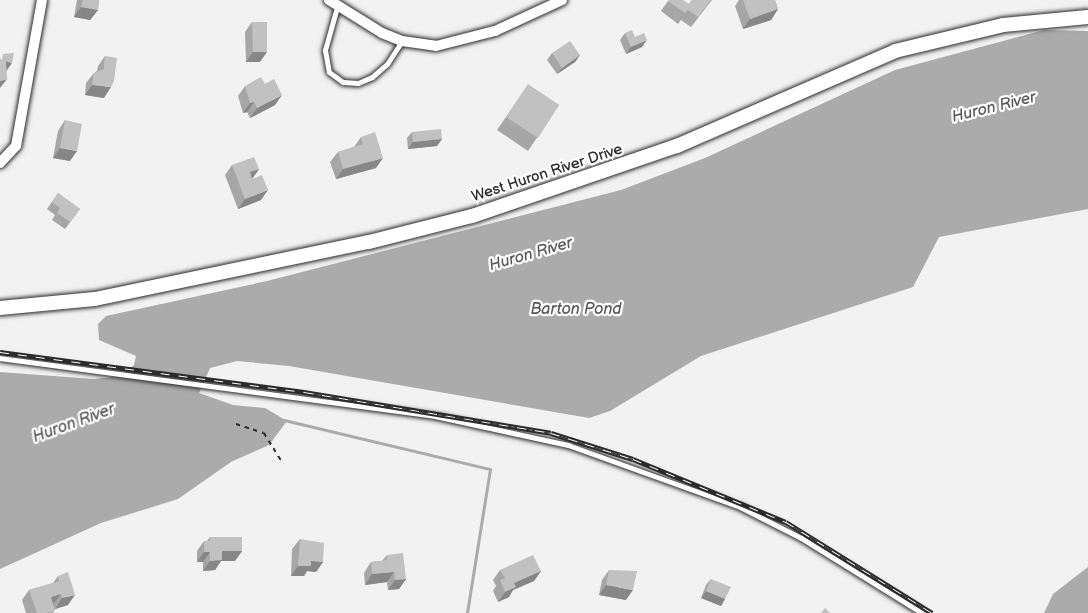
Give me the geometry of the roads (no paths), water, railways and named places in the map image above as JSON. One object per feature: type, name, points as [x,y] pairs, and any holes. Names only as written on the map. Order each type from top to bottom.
[{"type":"street","points":[[0,163],[16,146],[42,0]]},
{"type":"street","points":[[333,3],[402,41],[426,46],[460,42],[498,30],[562,0]]},
{"type":"street","name":"West Huron River Drive","points":[[0,308],[95,299],[369,242],[472,216],[677,146],[895,51],[1003,25],[1088,16]]},
{"type":"lane","points":[[333,3],[325,51],[329,72],[343,82],[358,83],[372,77],[387,64],[402,41]]},
{"type":"lane","points":[[0,358],[435,416],[567,445],[740,507],[821,550],[922,613]]},
{"type":"water","name":"Barton Pond","points":[[1044,30],[1088,31],[1088,209],[939,237],[913,287],[701,356],[610,411],[589,418],[289,366],[237,361],[210,368],[199,393],[233,405],[265,408],[287,421],[269,445],[231,462],[178,499],[101,523],[0,569],[0,372],[94,379],[121,376],[134,365],[136,356],[99,340],[98,324],[106,316],[267,281],[621,190],[705,158],[895,70]]},
{"type":"water","points":[[1088,567],[1088,613],[1044,613],[1053,594]]},
{"type":"waterway","points":[[284,420],[490,469],[467,613]]},
{"type":"railway","points":[[0,352],[304,392],[551,433],[633,459],[786,522],[932,613]]},
{"type":"water label","name":"Huron River","points":[[994,108]]},
{"type":"water label","name":"Huron River","points":[[531,255]]},
{"type":"water label","name":"Huron River","points":[[74,424]]}]
